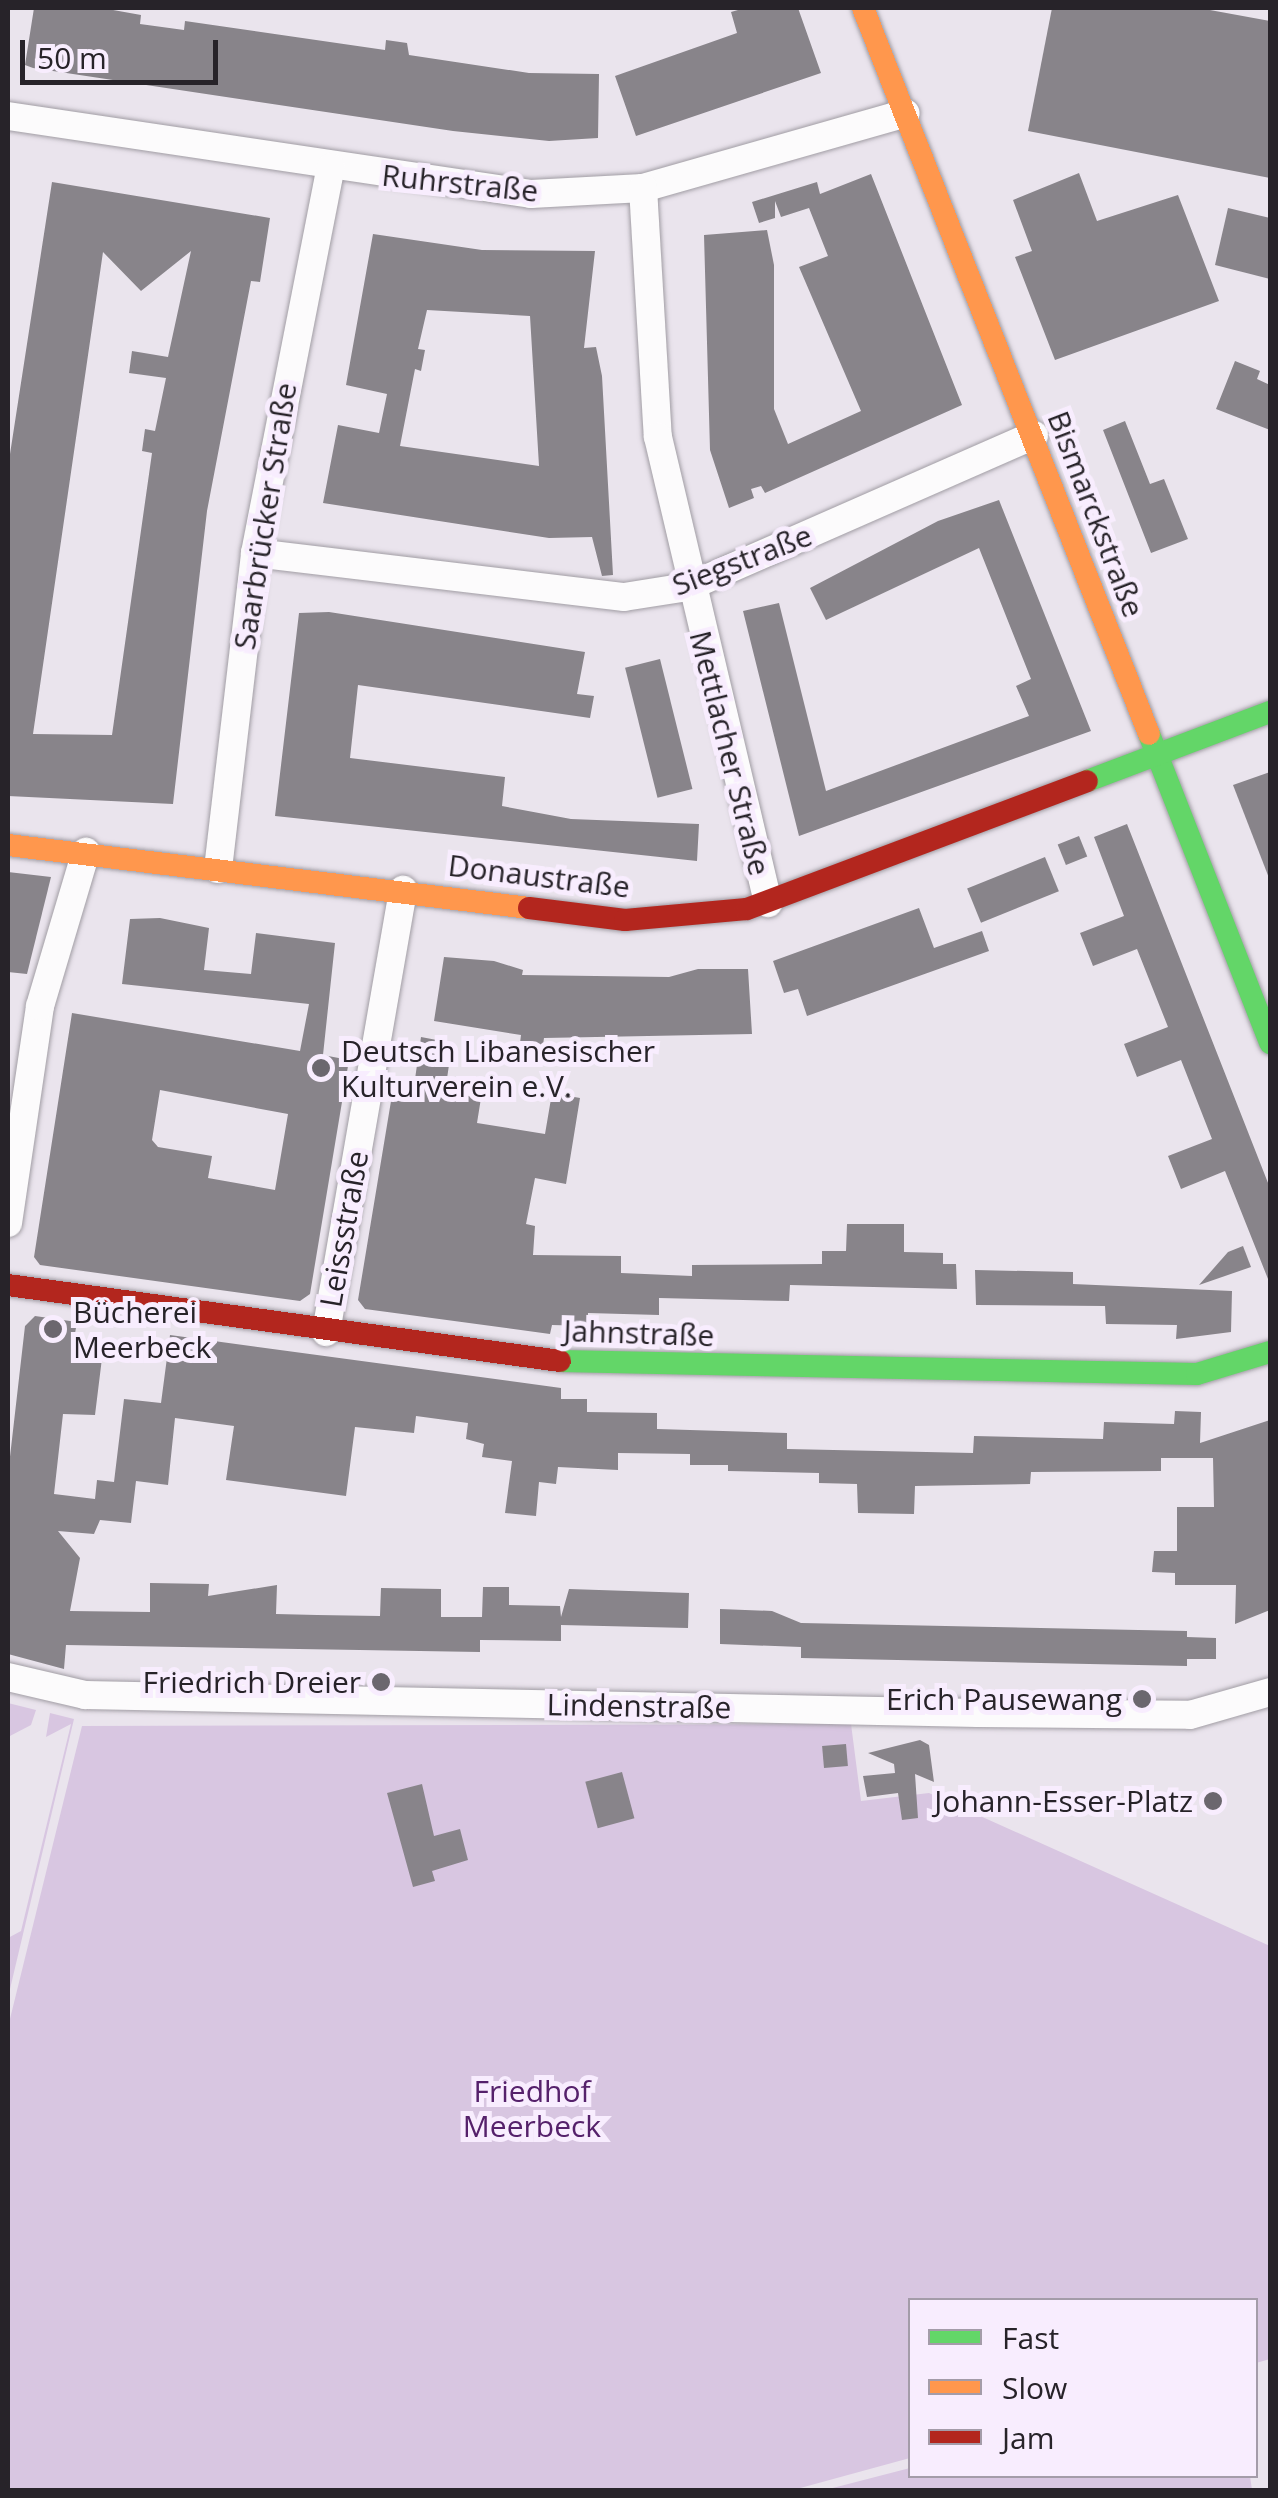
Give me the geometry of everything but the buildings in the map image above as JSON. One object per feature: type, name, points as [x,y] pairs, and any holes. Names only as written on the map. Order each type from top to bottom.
[{"type":"street","name":"Bismarckstraße","points":[[862,8],[1034,436],[1270,1043]]},
{"type":"street","name":"Ruhrstraße","points":[[8,116],[531,194],[644,188],[906,113]]},
{"type":"street","name":"Saarbrücker Straße","points":[[218,869],[255,553],[331,167]]},
{"type":"street","name":"Mettlacher Straße","points":[[644,188],[658,437],[688,588],[768,902]]},
{"type":"street","name":"Siegstraße","points":[[255,553],[624,597],[688,588],[1034,436]]},
{"type":"street","name":"Donaustraße","points":[[8,845],[625,920],[768,902],[1270,712]]},
{"type":"street","points":[[8,1223],[40,1006],[86,852]]},
{"type":"street","name":"Leissstraße","points":[[326,1332],[403,890]]},
{"type":"street","name":"Jahnstraße","points":[[8,1285],[326,1332],[577,1363],[1197,1374],[1270,1352]]},
{"type":"street","name":"Lindenstraße","points":[[8,1676],[85,1695],[997,1714],[1190,1715],[1270,1692]]},
{"type":"green space","points":[[8,1703],[36,1710],[31,1725],[8,1737]]},
{"type":"green space","points":[[50,1713],[74,1719],[10,1989],[8,1938],[21,1931],[71,1724],[46,1737]]},
{"type":"green space","name":"Friedhof Meerbeck","points":[[851,1724],[861,1801],[929,1793],[1270,1946],[1270,2359],[1258,2362],[1258,2298],[908,2298],[908,2459],[793,2490],[8,2490],[8,2027],[82,1726]]},
{"type":"green space","points":[[908,2469],[908,2478],[1250,2478],[1252,2490],[825,2490]]},
{"type":"traffic: fast","points":[[1087,781],[1270,712]]},
{"type":"traffic: fast","points":[[1149,734],[1270,1043]]},
{"type":"traffic: fast","points":[[560,1361],[1197,1374],[1270,1352]]},
{"type":"traffic: slow","points":[[863,8],[1149,734]]},
{"type":"traffic: slow","points":[[8,845],[529,908]]},
{"type":"traffic: jam","points":[[529,908],[625,920],[747,909],[1087,781]]},
{"type":"traffic: jam","points":[[8,1285],[560,1361]]},
{"type":"place","name":"Deutsch Libanesischer Kulturverein e.V.","points":[[321,1068]]},
{"type":"place","name":"Bücherei Meerbeck","points":[[53,1329]]},
{"type":"place","name":"Friedrich Dreier","points":[[381,1682]]},
{"type":"place","name":"Erich Pausewang","points":[[1142,1699]]},
{"type":"place","name":"Johann-Esser-Platz","points":[[1213,1801]]}]
